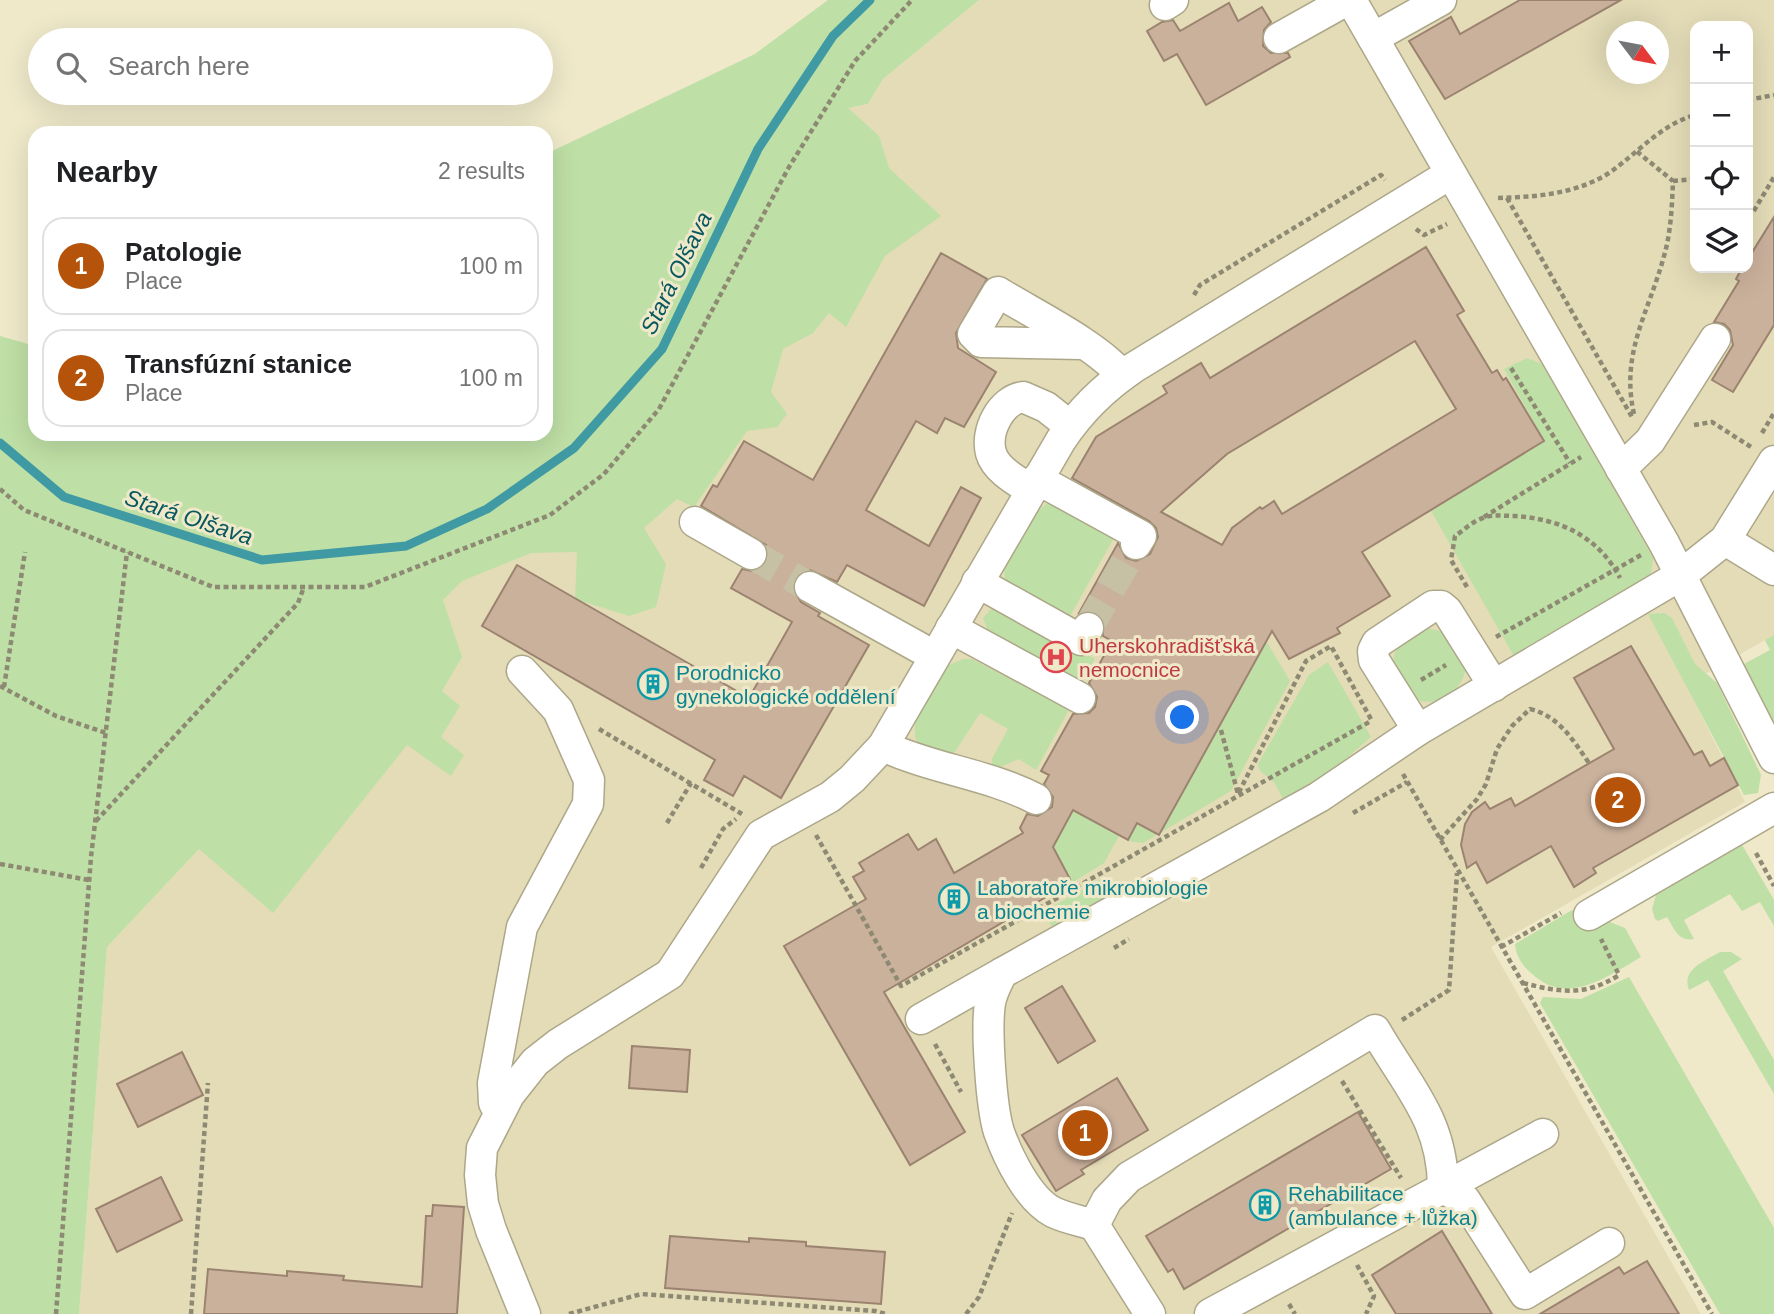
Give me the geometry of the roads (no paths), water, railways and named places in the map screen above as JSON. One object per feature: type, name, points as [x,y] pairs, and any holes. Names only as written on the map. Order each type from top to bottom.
[{"type":"lane","points":[[1279,38],[1349,0],[1664,543],[1774,758]]},
{"type":"lane","points":[[1373,38],[1441,0]]},
{"type":"lane","points":[[525,1314],[483,1204],[480,1175],[482,1147],[499,1111],[518,1081],[558,1044],[670,974],[761,835],[830,797],[852,779],[883,746],[1070,426],[1122,376],[1450,174]]},
{"type":"lane","points":[[1621,469],[1650,441],[1715,339]]},
{"type":"lane","points":[[1082,344],[1122,376]]},
{"type":"lane","points":[[1070,426],[1046,407],[1023,397],[1006,404],[1001,411],[991,431],[991,453],[1011,477],[1034,484],[1141,536],[1136,544]]},
{"type":"lane","points":[[921,1019],[1319,797],[1388,748],[1681,575],[1725,540],[1763,454]]},
{"type":"lane","points":[[695,522],[751,554]]},
{"type":"lane","points":[[1725,540],[1774,569]]},
{"type":"lane","points":[[977,582],[1082,640],[1088,628]]},
{"type":"lane","points":[[810,587],[920,648]]},
{"type":"lane","points":[[1418,730],[1374,660],[1373,651],[1377,643],[1433,606],[1441,606],[1447,611],[1494,686]]},
{"type":"lane","points":[[951,628],[1080,698]]},
{"type":"lane","points":[[499,1111],[494,1103],[493,1083],[522,927],[588,804],[589,780],[558,710],[522,671]]},
{"type":"lane","points":[[883,746],[922,763],[1007,786],[1036,799]]},
{"type":"lane","points":[[1589,915],[1774,808]]},
{"type":"lane","points":[[1002,973],[994,989],[989,1019],[998,1130],[1034,1194],[1052,1211],[1094,1225],[1150,1314]]},
{"type":"lane","points":[[1094,1225],[1107,1200],[1129,1177],[1375,1030],[1434,1128],[1443,1159],[1443,1188]]},
{"type":"lane","points":[[1210,1314],[1543,1134]]},
{"type":"lane","points":[[1443,1188],[1465,1200],[1525,1294],[1609,1243]]},
{"type":"waterway","name":"Stará Olšava","points":[[0,443],[64,497],[262,560],[406,546],[487,509],[574,448],[662,349],[758,149],[833,36],[870,0]]},
{"type":"tunnel","points":[[1088,628],[1136,544]]},
{"type":"tunnel","points":[[751,554],[810,587]]},
{"type":"place","name":"Uherskohradišťská nemocnice","points":[[1056,657]]},
{"type":"place","name":"Porodnicko gynekologické oddělení","points":[[653,684]]},
{"type":"place","name":"Transfúzní stanice","points":[[1618,800]]},
{"type":"place","name":"Laboratoře mikrobiologie a biochemie","points":[[954,899]]},
{"type":"place","name":"Patologie","points":[[1085,1133]]},
{"type":"place","name":"Rehabilitace (ambulance + lůžka)","points":[[1265,1205]]}]
